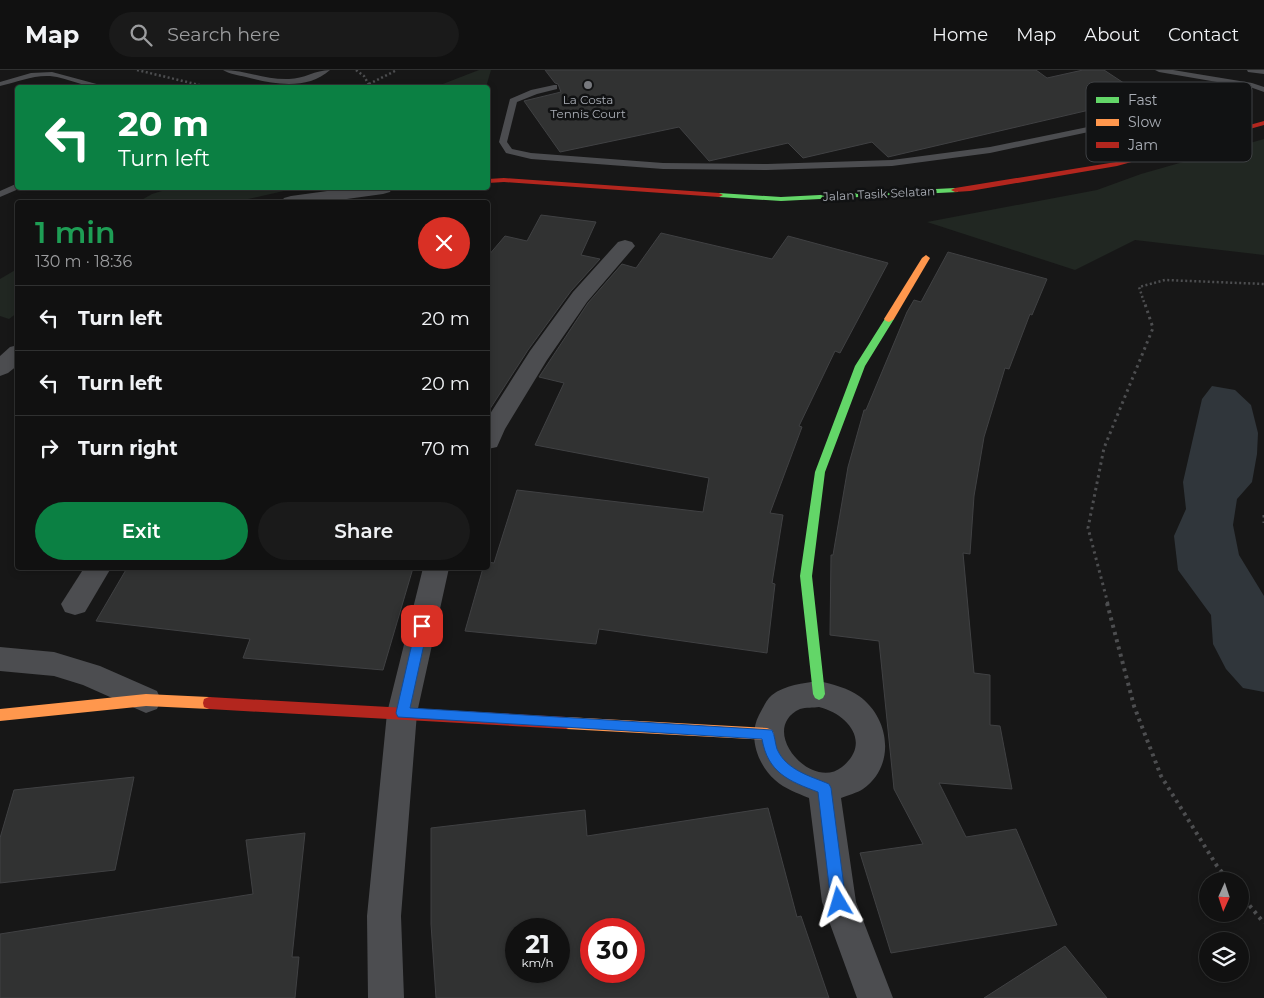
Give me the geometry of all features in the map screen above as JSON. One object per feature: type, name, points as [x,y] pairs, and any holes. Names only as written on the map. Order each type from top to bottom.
[{"type":"street","name":"Jalan Tasik Selatan","points":[[490,181],[504,180],[781,199],[970,189],[1124,162]]},
{"type":"street","points":[[304,200],[369,190]]},
{"type":"street","points":[[490,430],[538,356],[580,297],[625,246]]},
{"type":"street","points":[[819,694],[806,576],[820,472],[860,366],[926,258]]},
{"type":"street","points":[[75,604],[97,570]]},
{"type":"street","points":[[386,998],[384,916],[402,713],[436,570]]},
{"type":"street","points":[[0,659],[54,664],[90,676],[146,700]]},
{"type":"street","points":[[819,694],[837,698],[853,708],[865,722],[872,739],[870,755],[863,770],[848,781],[824,788],[794,776],[780,765],[770,750],[768,734],[772,717],[783,704],[799,696],[819,694]]},
{"type":"street","points":[[0,715],[146,700],[768,734]]},
{"type":"street","points":[[824,788],[839,902],[875,998]]},
{"type":"lane","points":[[226,70],[290,83],[311,79],[326,70]]},
{"type":"lane","points":[[1158,70],[1235,82]]},
{"type":"lane","points":[[1251,70],[1264,72]]},
{"type":"lane","points":[[0,84],[31,75],[52,74],[90,85]]},
{"type":"lane","points":[[1252,85],[1264,90]]},
{"type":"lane","points":[[554,87],[534,92],[513,101],[502,142],[509,151],[531,156],[662,166],[767,167],[892,163],[990,150],[1086,130]]},
{"type":"lane","points":[[0,194],[15,187]]},
{"type":"path","points":[[137,70],[200,85]]},
{"type":"path","points":[[356,70],[364,76],[369,85],[397,70]]},
{"type":"path","points":[[1222,872],[1161,776],[1134,706],[1088,528],[1104,448],[1153,328],[1139,287],[1165,280],[1264,284]]},
{"type":"path","points":[[1264,515],[1264,523]]},
{"type":"path","points":[[1249,905],[1264,923]]},
{"type":"shaded area","points":[[479,70],[491,70],[487,85],[440,85]]},
{"type":"shaded area","points":[[1264,139],[1264,255],[1135,240],[1075,270],[927,222],[1097,190],[1141,174],[1183,162],[1252,162],[1252,142]]},
{"type":"shaded area","points":[[165,190],[288,190],[244,200],[142,200]]},
{"type":"shaded area","points":[[15,270],[15,314],[9,319],[0,316],[0,279]]},
{"type":"shaded area","points":[[1212,386],[1235,390],[1251,405],[1258,433],[1257,454],[1252,482],[1237,499],[1233,525],[1239,555],[1264,596],[1264,692],[1243,688],[1226,669],[1213,644],[1211,615],[1178,570],[1174,536],[1186,509],[1183,482],[1202,399]]},
{"type":"building","points":[[545,70],[1036,70],[1047,78],[1083,70],[1104,70],[1122,82],[1086,82],[1086,111],[888,157],[872,142],[803,158],[788,143],[709,161],[679,127],[560,152],[524,101],[561,92],[558,84],[555,83]]},
{"type":"building","points":[[541,215],[596,222],[581,255],[600,259],[571,291],[528,350],[490,409],[490,254],[505,236],[527,241]]},
{"type":"building","points":[[661,233],[772,259],[788,236],[888,263],[840,353],[835,351],[799,426],[802,427],[770,513],[783,515],[772,583],[775,584],[767,653],[599,629],[596,644],[465,631],[482,570],[490,570],[490,562],[494,563],[517,490],[703,512],[709,478],[535,445],[564,383],[539,377],[588,303],[622,264],[636,268]]},
{"type":"building","points":[[948,252],[1047,279],[1032,315],[1030,314],[1009,369],[1005,368],[984,437],[974,496],[970,554],[963,553],[974,673],[990,675],[990,725],[1000,726],[1012,789],[939,783],[966,837],[1016,829],[1057,925],[891,953],[860,853],[923,844],[894,789],[879,641],[830,635],[831,555],[833,555],[848,467],[864,410],[866,410],[907,312],[914,300],[921,302]]},
{"type":"building","points":[[126,570],[412,570],[383,670],[243,658],[250,639],[96,621]]},
{"type":"building","points":[[134,777],[115,870],[0,883],[0,838],[14,790]]},
{"type":"building","points":[[768,808],[797,917],[801,916],[829,998],[436,998],[431,924],[431,828],[585,810],[587,836]]},
{"type":"building","points":[[305,833],[292,957],[299,957],[295,998],[0,998],[0,934],[253,894],[246,840]]},
{"type":"building","points":[[1065,946],[1107,998],[984,998]]},
{"type":"traffic: fast","points":[[719,195],[781,199],[955,190]]},
{"type":"traffic: fast","points":[[819,694],[806,576],[820,472],[860,366],[889,319]]},
{"type":"traffic: slow","points":[[889,319],[926,258]]},
{"type":"traffic: slow","points":[[0,715],[146,700],[209,703]]},
{"type":"traffic: slow","points":[[566,723],[767,734]]},
{"type":"traffic: jam","points":[[1252,126],[1264,123]]},
{"type":"traffic: jam","points":[[955,190],[1124,162]]},
{"type":"traffic: jam","points":[[490,181],[504,180],[719,195]]},
{"type":"traffic: jam","points":[[209,703],[566,723]]},
{"type":"place","name":"La Costa Tennis Court","points":[[588,85]]},
{"type":"route","points":[[422,626],[402,713],[768,734],[770,750],[780,765],[794,776],[824,788],[839,902]]}]
